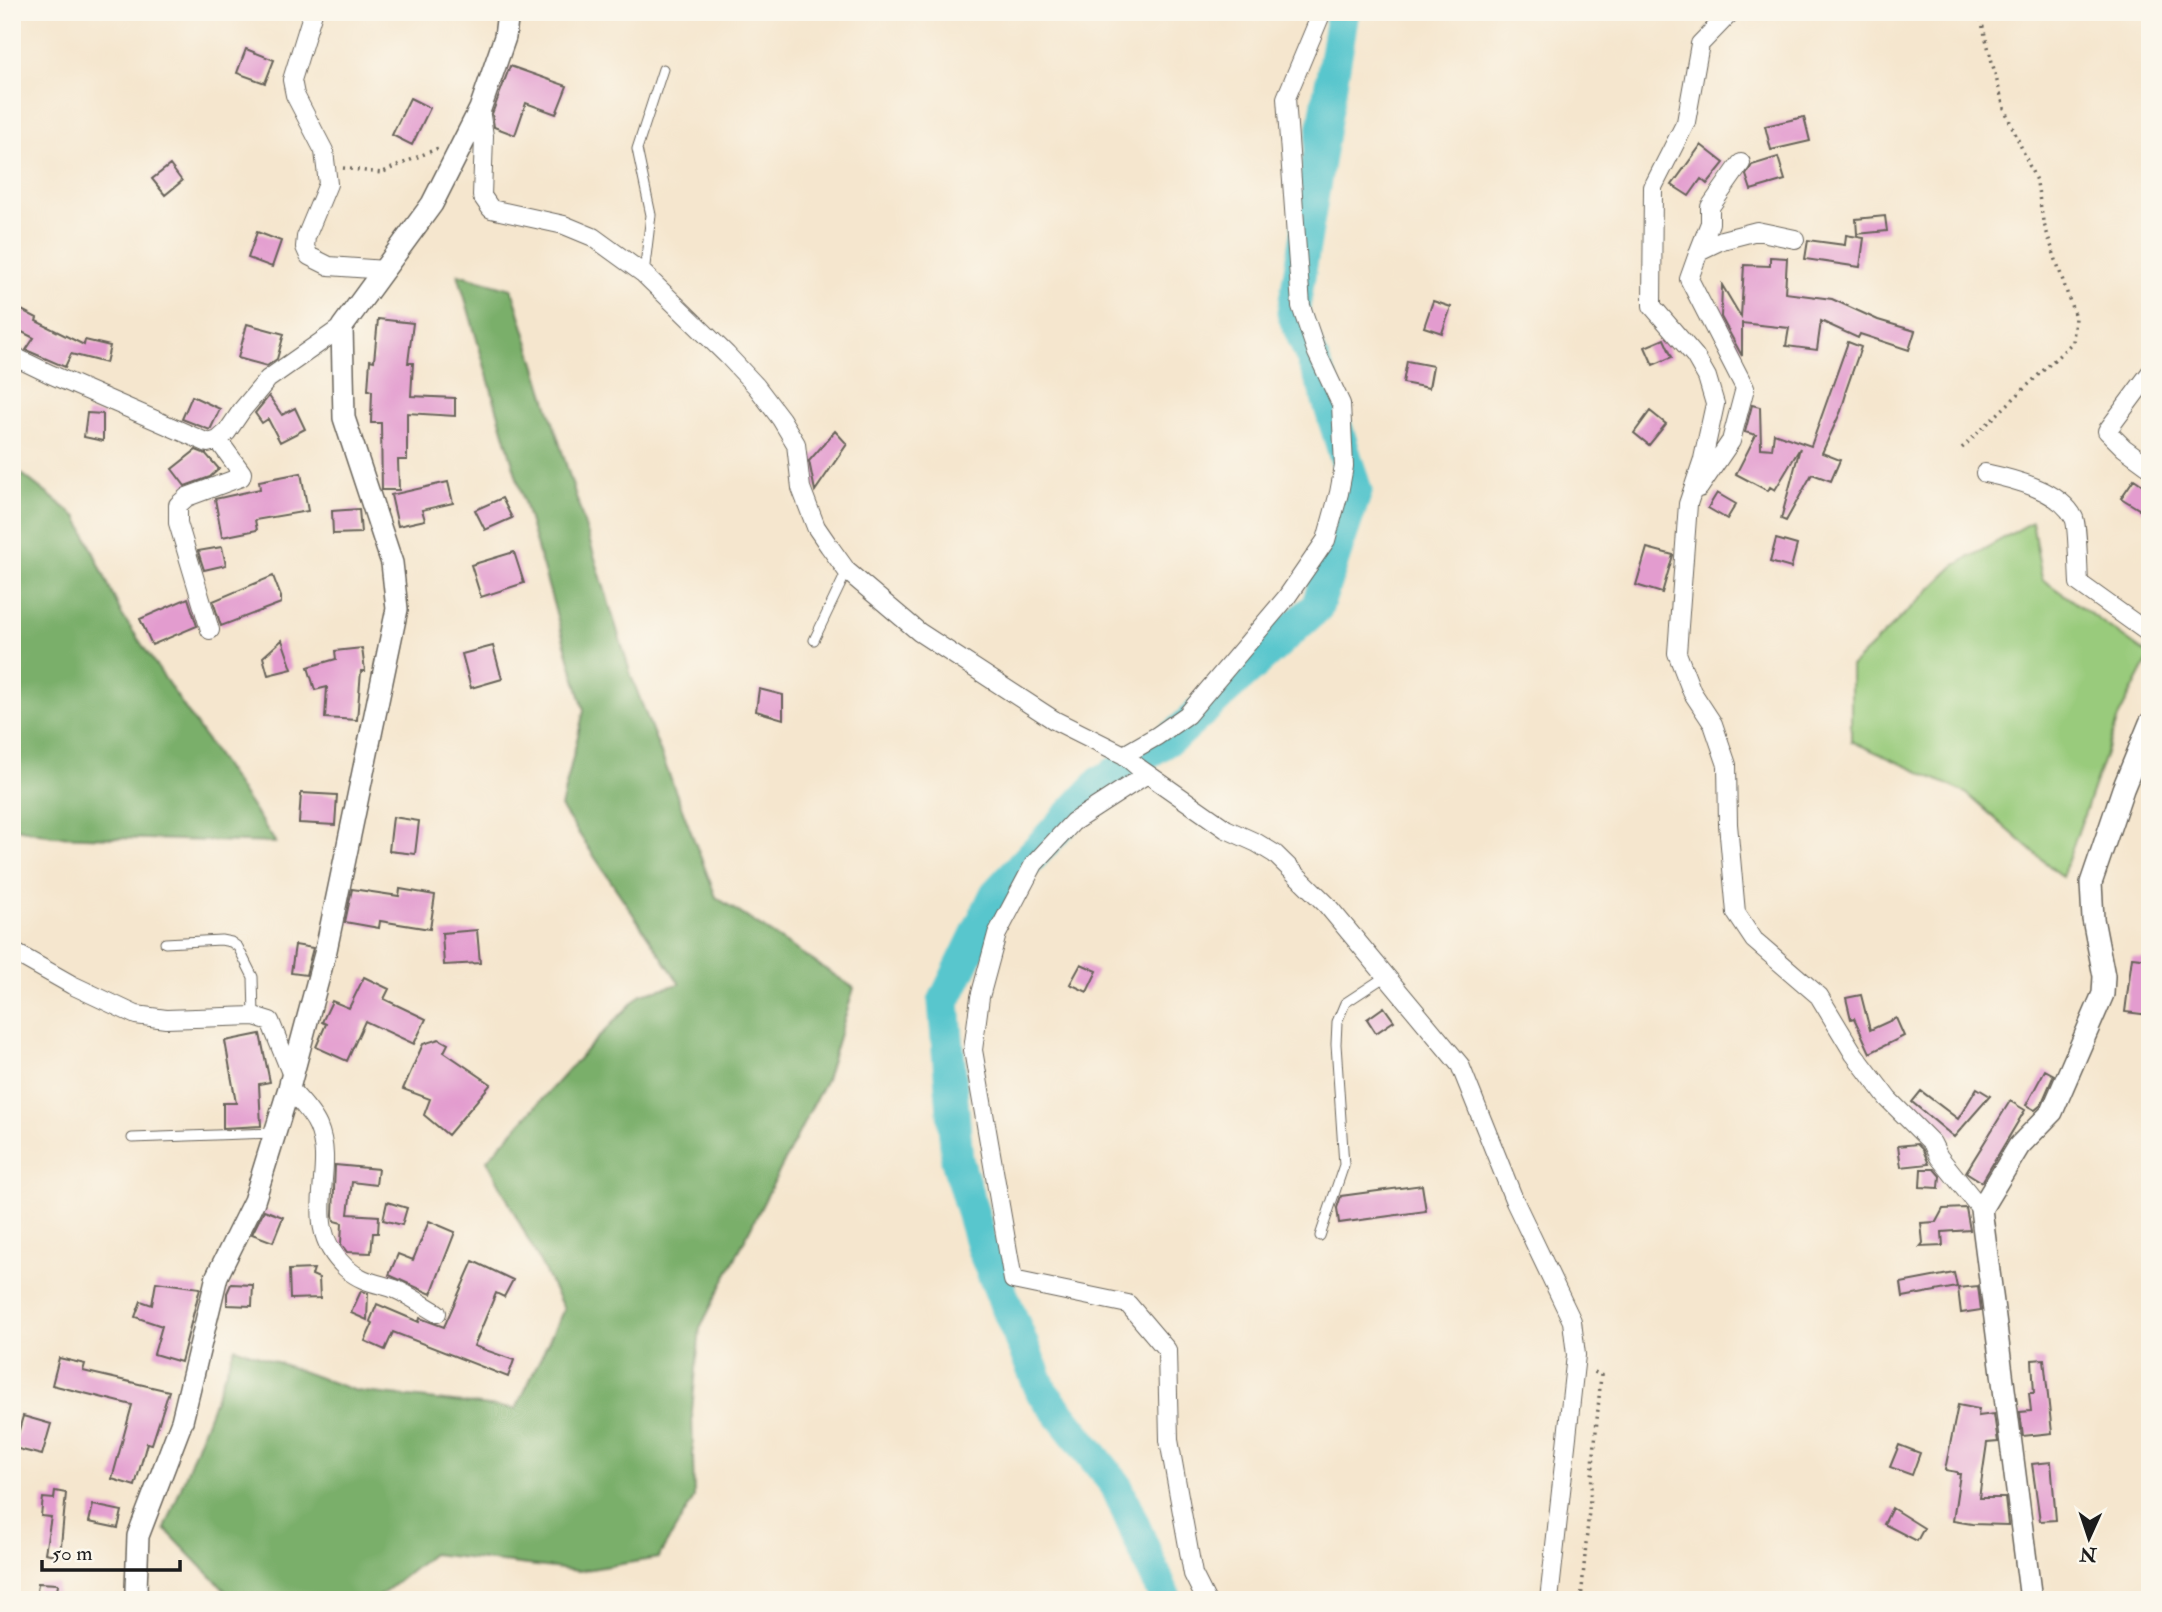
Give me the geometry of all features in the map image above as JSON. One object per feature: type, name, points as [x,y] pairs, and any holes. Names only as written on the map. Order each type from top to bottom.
[{"type":"street","points":[[313,12],[292,80],[295,94],[324,151],[328,184],[306,237],[305,247],[309,256],[329,266],[385,270]]},
{"type":"street","points":[[12,352],[19,359],[50,374],[192,437],[208,443],[218,440],[268,379],[342,327],[432,204],[480,108],[505,37],[508,12]]},
{"type":"street","points":[[1206,1600],[1193,1574],[1170,1440],[1167,1350],[1128,1304],[1013,1280],[973,1049],[980,997],[997,934],[1034,864],[1073,822],[1135,764],[1157,736],[1187,715],[1286,598],[1326,540],[1344,466],[1341,404],[1317,353],[1301,306],[1286,98],[1322,12]]},
{"type":"street","points":[[1731,12],[1700,44],[1686,122],[1653,187],[1652,306],[1695,356],[1707,377],[1715,404],[1703,459],[1688,504],[1677,653],[1692,692],[1713,724],[1727,765],[1728,824],[1736,913],[1754,940],[1819,996],[1854,1054],[1888,1099],[1932,1143],[1939,1157],[1981,1209],[2031,1600]]},
{"type":"street","points":[[480,108],[484,136],[482,196],[491,209],[564,225],[593,237],[644,274],[757,386],[796,444],[801,488],[809,510],[816,527],[847,570],[919,632],[1054,720],[1135,764],[1226,830],[1275,854],[1326,904],[1460,1065],[1515,1202],[1572,1321],[1576,1355],[1549,1600]]},
{"type":"street","points":[[1688,504],[1731,441],[1745,388],[1689,279],[1710,223],[1710,207],[1741,163]]},
{"type":"street","points":[[1699,251],[1721,240],[1756,231],[1796,239]]},
{"type":"street","points":[[139,1600],[136,1589],[138,1536],[182,1421],[217,1276],[254,1202],[326,950],[397,609],[393,563],[344,418],[342,327]]},
{"type":"street","points":[[2150,373],[2107,431],[2124,448],[2150,467]]},
{"type":"street","points":[[210,630],[181,536],[178,505],[187,498],[240,477],[242,472],[218,440]]},
{"type":"street","points":[[1984,473],[2012,479],[2055,497],[2075,519],[2079,583],[2150,634]]},
{"type":"street","points":[[1981,1209],[2019,1146],[2052,1112],[2103,994],[2104,976],[2093,919],[2091,883],[2123,789],[2150,723]]},
{"type":"street","points":[[12,951],[72,985],[136,1014],[166,1019],[254,1016],[270,1021],[290,1080],[319,1128],[323,1157],[321,1217],[325,1237],[336,1256],[356,1276],[396,1290],[437,1313]]},
{"type":"lane","points":[[644,274],[650,215],[637,149],[663,69]]},
{"type":"lane","points":[[814,640],[847,570]]},
{"type":"lane","points":[[165,943],[221,940],[238,947],[253,977],[254,1016]]},
{"type":"lane","points":[[1320,1236],[1344,1165],[1337,1022],[1345,1003],[1386,976]]},
{"type":"lane","points":[[132,1138],[275,1133]]},
{"type":"path","points":[[1962,448],[2073,342],[2075,317],[2043,221],[2037,183],[2004,108],[1979,12]]},
{"type":"path","points":[[328,184],[331,176],[341,168],[381,173],[427,154],[469,132]]},
{"type":"path","points":[[1581,1600],[1601,1375],[1586,1370]]},
{"type":"green space","points":[[458,274],[512,289],[632,678],[716,897],[854,988],[826,1079],[700,1328],[692,1411],[694,1498],[658,1558],[579,1571],[432,1554],[375,1600],[234,1600],[165,1529],[235,1347],[356,1391],[516,1409],[564,1309],[487,1160],[641,994],[680,984],[561,807],[584,710]]},
{"type":"green space","points":[[12,466],[78,518],[122,615],[276,843],[52,836],[12,827]]},
{"type":"green space","points":[[2032,522],[2042,579],[2150,656],[2119,716],[2062,877],[1966,793],[1851,741],[1851,666],[1954,566]]},
{"type":"building","points":[[246,49],[274,60],[265,83],[237,73]]},
{"type":"building","points":[[510,66],[567,86],[556,114],[526,103],[515,135],[494,127],[492,114]]},
{"type":"building","points":[[410,98],[430,108],[412,145],[392,135]]},
{"type":"building","points":[[1804,117],[1810,141],[1771,150],[1765,126]]},
{"type":"building","points":[[1701,145],[1724,163],[1707,184],[1701,179],[1689,196],[1672,185]]},
{"type":"building","points":[[1778,157],[1785,180],[1751,190],[1746,175],[1752,165]]},
{"type":"building","points":[[170,165],[182,181],[165,195],[152,179]]},
{"type":"building","points":[[1885,216],[1887,231],[1857,234],[1856,219]]},
{"type":"building","points":[[257,232],[281,241],[272,267],[248,258]]},
{"type":"building","points":[[1846,235],[1864,238],[1860,267],[1805,259],[1808,240],[1845,245]]},
{"type":"building","points":[[1770,257],[1787,258],[1785,293],[1832,299],[1878,320],[1915,331],[1909,350],[1860,334],[1858,338],[1821,321],[1817,350],[1786,346],[1789,328],[1742,323],[1742,356],[1721,317],[1722,285],[1741,317],[1744,265],[1770,266]]},
{"type":"building","points":[[1433,301],[1451,307],[1442,333],[1424,327]]},
{"type":"building","points":[[12,305],[37,318],[36,321],[84,345],[85,340],[110,346],[106,363],[71,354],[65,367],[26,350],[34,338],[12,327]]},
{"type":"building","points":[[378,319],[413,323],[408,363],[413,363],[411,396],[455,398],[455,416],[407,413],[407,460],[398,460],[399,490],[382,490],[381,423],[371,423],[372,391],[368,390],[370,360],[374,361]]},
{"type":"building","points":[[247,324],[284,334],[277,359],[267,366],[238,358]]},
{"type":"building","points":[[1664,339],[1672,357],[1653,365],[1645,347]]},
{"type":"building","points":[[1848,342],[1861,347],[1841,411],[1822,453],[1840,460],[1831,481],[1812,474],[1786,521],[1781,519],[1800,448],[1775,490],[1770,487],[1768,491],[1736,474],[1756,435],[1745,432],[1752,405],[1760,407],[1761,448],[1772,449],[1774,433],[1811,446]]},
{"type":"building","points":[[1407,361],[1433,366],[1429,388],[1403,383]]},
{"type":"building","points":[[192,396],[220,409],[210,430],[182,419]]},
{"type":"building","points":[[269,396],[282,415],[295,408],[305,429],[280,442],[268,419],[262,423],[255,413]]},
{"type":"building","points":[[1650,411],[1666,424],[1649,445],[1634,433]]},
{"type":"building","points":[[87,413],[103,414],[103,441],[84,437]]},
{"type":"building","points":[[835,431],[847,444],[815,491],[809,461]]},
{"type":"building","points":[[196,450],[206,454],[219,469],[210,477],[185,486],[172,469]]},
{"type":"building","points":[[301,473],[308,511],[255,520],[257,530],[222,537],[215,499],[260,489],[259,481]]},
{"type":"building","points":[[2134,479],[2150,490],[2150,516],[2121,498]]},
{"type":"building","points":[[448,482],[453,503],[422,510],[425,520],[398,526],[391,495]]},
{"type":"building","points":[[1717,493],[1736,504],[1727,519],[1708,508]]},
{"type":"building","points":[[502,498],[512,518],[485,530],[475,510]]},
{"type":"building","points":[[359,509],[361,533],[333,534],[332,511]]},
{"type":"building","points":[[1776,539],[1797,545],[1791,568],[1770,562]]},
{"type":"building","points":[[222,547],[226,565],[204,570],[198,551]]},
{"type":"building","points":[[1647,548],[1673,555],[1662,593],[1636,585]]},
{"type":"building","points":[[514,552],[524,583],[481,597],[471,565]]},
{"type":"building","points":[[273,576],[281,603],[221,626],[213,601]]},
{"type":"building","points":[[188,598],[197,626],[152,645],[140,619]]},
{"type":"building","points":[[282,640],[292,669],[268,675],[263,657]]},
{"type":"building","points":[[493,646],[502,679],[471,688],[462,654]]},
{"type":"building","points":[[362,648],[365,671],[361,671],[357,720],[325,718],[327,687],[315,690],[308,667],[336,659],[335,651]]},
{"type":"building","points":[[759,689],[783,695],[783,719],[756,711]]},
{"type":"building","points":[[301,793],[337,795],[335,825],[299,823]]},
{"type":"building","points":[[393,817],[419,821],[415,854],[389,851]]},
{"type":"building","points":[[352,889],[399,896],[400,889],[435,895],[430,929],[380,921],[379,928],[345,922]]},
{"type":"building","points":[[477,930],[480,963],[444,965],[442,933]]},
{"type":"building","points":[[295,945],[313,948],[306,975],[291,973]]},
{"type":"building","points":[[2132,957],[2150,959],[2150,1015],[2125,1012]]},
{"type":"building","points":[[1081,964],[1097,971],[1087,992],[1070,984]]},
{"type":"building","points":[[364,977],[389,989],[384,999],[426,1019],[414,1044],[365,1021],[347,1061],[316,1047],[326,1024],[322,1022],[332,1001],[349,1008]]},
{"type":"building","points":[[1861,995],[1870,1030],[1896,1018],[1904,1036],[1870,1053],[1854,1018],[1851,1019],[1846,998]]},
{"type":"building","points":[[1384,1007],[1394,1021],[1376,1033],[1367,1019]]},
{"type":"building","points":[[260,1034],[270,1082],[259,1084],[261,1126],[223,1128],[223,1103],[236,1103],[225,1041]]},
{"type":"building","points":[[439,1039],[448,1044],[444,1052],[491,1084],[448,1135],[424,1115],[430,1099],[403,1089],[423,1044]]},
{"type":"building","points":[[2045,1070],[2054,1075],[2041,1105],[2035,1110],[2026,1105]]},
{"type":"building","points":[[1977,1088],[1990,1096],[1954,1137],[1912,1102],[1921,1091],[1958,1119]]},
{"type":"building","points":[[2010,1101],[2025,1110],[1982,1182],[1966,1172]]},
{"type":"building","points":[[1917,1144],[1929,1164],[1901,1167],[1898,1146]]},
{"type":"building","points":[[335,1165],[378,1169],[376,1185],[352,1182],[348,1214],[379,1216],[378,1233],[373,1233],[371,1253],[347,1252],[341,1244],[342,1223],[334,1221],[333,1215]]},
{"type":"building","points":[[1921,1169],[1934,1169],[1940,1176],[1939,1188],[1920,1187]]},
{"type":"building","points":[[1422,1185],[1426,1211],[1339,1223],[1337,1208],[1341,1196]]},
{"type":"building","points":[[387,1202],[407,1208],[402,1225],[383,1220]]},
{"type":"building","points":[[1966,1208],[1970,1230],[1942,1232],[1943,1246],[1920,1247],[1923,1243],[1921,1223],[1936,1222],[1943,1209]]},
{"type":"building","points":[[264,1210],[283,1217],[273,1242],[252,1234]]},
{"type":"building","points":[[429,1221],[455,1232],[431,1294],[389,1275],[398,1254],[413,1260]]},
{"type":"building","points":[[473,1261],[513,1280],[504,1297],[496,1293],[474,1346],[514,1360],[508,1377],[393,1332],[385,1350],[365,1341],[377,1304],[419,1322],[420,1318],[444,1327]]},
{"type":"building","points":[[314,1269],[312,1275],[319,1278],[320,1298],[290,1299],[289,1270]]},
{"type":"building","points":[[1954,1273],[1957,1287],[1903,1297],[1901,1283]]},
{"type":"building","points":[[156,1282],[200,1288],[181,1362],[154,1354],[162,1326],[135,1317],[141,1301],[152,1305]]},
{"type":"building","points":[[231,1284],[253,1285],[252,1306],[227,1305],[227,1293]]},
{"type":"building","points":[[1978,1286],[1981,1310],[1961,1313],[1958,1288]]},
{"type":"building","points":[[361,1291],[368,1293],[367,1320],[351,1313]]},
{"type":"building","points":[[59,1358],[85,1364],[83,1371],[169,1391],[152,1444],[147,1443],[135,1486],[112,1479],[132,1405],[52,1385]]},
{"type":"building","points":[[2044,1359],[2052,1433],[2023,1436],[2020,1412],[2031,1411],[2029,1393],[2034,1393],[2032,1360]]},
{"type":"building","points":[[1958,1405],[1979,1409],[1978,1416],[1994,1414],[1998,1442],[1987,1443],[1979,1498],[2005,1498],[2008,1525],[1953,1521],[1960,1474],[1945,1470]]},
{"type":"building","points":[[23,1416],[51,1424],[42,1455],[14,1448]]},
{"type":"building","points":[[1899,1445],[1920,1453],[1912,1475],[1890,1467]]},
{"type":"building","points":[[2051,1462],[2056,1520],[2040,1521],[2032,1464]]},
{"type":"building","points":[[55,1491],[66,1493],[60,1556],[45,1553],[51,1517],[41,1516],[43,1498],[54,1499]]},
{"type":"building","points":[[93,1505],[122,1511],[118,1528],[89,1522]]},
{"type":"building","points":[[1892,1508],[1924,1528],[1917,1541],[1884,1524]]},
{"type":"building","points":[[38,1583],[58,1584],[56,1600],[36,1600]]},
{"type":"waterway","points":[[1166,1600],[1116,1485],[1042,1392],[983,1249],[957,1160],[944,1002],[996,894],[1100,783],[1178,733],[1317,607],[1356,491],[1323,384],[1293,313],[1343,12]]}]
